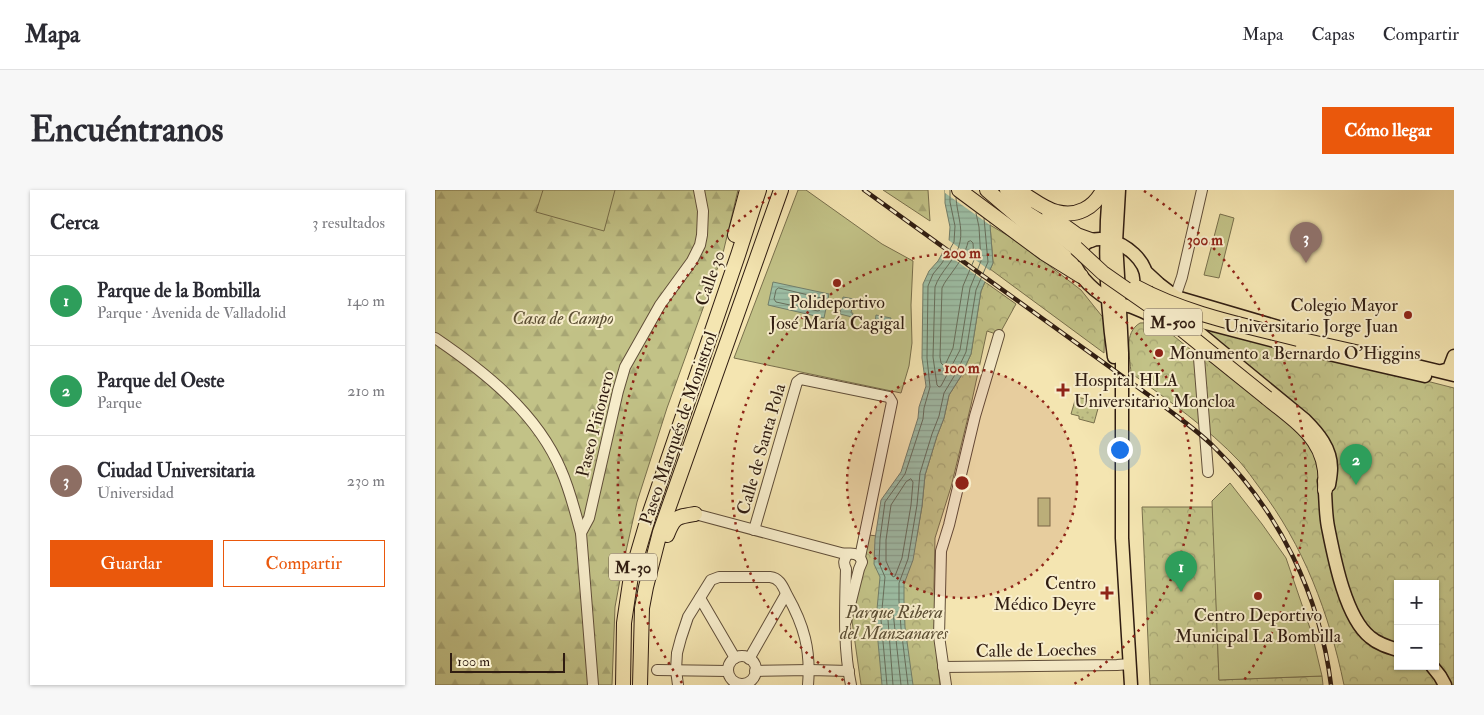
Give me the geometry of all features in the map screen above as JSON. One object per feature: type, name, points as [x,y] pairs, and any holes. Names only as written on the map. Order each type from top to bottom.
[{"type":"highway","points":[[696,378],[716,295],[747,190]]},
{"type":"highway","name":"Calle 30","points":[[696,378],[759,190]]},
{"type":"highway","name":"Paseo Marqués de Monistrol","points":[[640,685],[641,632],[646,587],[660,532],[781,190]]},
{"type":"highway","points":[[959,190],[1044,253],[1078,271]]},
{"type":"highway","points":[[987,190],[1078,271]]},
{"type":"highway","name":"M-500","points":[[995,190],[1138,288],[1168,302],[1200,314],[1413,365]]},
{"type":"highway","name":"M-500","points":[[1007,190],[1052,229]]},
{"type":"highway","points":[[1020,192],[1056,212],[1073,214],[1085,210],[1093,204],[1103,190]]},
{"type":"highway","points":[[1020,192],[1058,223],[1091,240]]},
{"type":"highway","name":"M-500","points":[[1077,248],[1103,273],[1169,319],[1308,432],[1320,450],[1325,463],[1325,490]]},
{"type":"highway","name":"Paseo Marqués de Monistrol","points":[[623,685],[625,623],[631,576],[649,515],[696,378]]},
{"type":"highway","points":[[679,480],[680,497],[686,509],[695,514]]},
{"type":"highway","points":[[646,587],[656,569],[672,521],[695,514]]},
{"type":"main road","points":[[1109,190],[1111,240],[1125,305],[1122,538],[1131,685]]},
{"type":"main road","points":[[1119,190],[1106,278],[1114,354],[1123,406]]},
{"type":"main road","points":[[1125,305],[1136,302],[1142,294],[1147,282],[1143,264],[1129,250],[1111,240],[1091,240],[1085,244],[1077,257],[1078,271],[1089,285],[1108,298],[1125,305],[1148,313],[1202,322],[1294,346],[1451,371]]},
{"type":"main road","points":[[1146,272],[1175,297],[1198,332],[1319,433],[1327,449],[1331,468],[1326,507]]},
{"type":"main road","points":[[1175,297],[1298,333],[1393,356],[1413,365],[1451,371]]},
{"type":"main road","points":[[1148,313],[1201,352],[1304,436],[1317,451],[1321,462],[1328,526],[1339,575],[1353,615],[1369,637],[1394,649]]},
{"type":"main road","points":[[1435,670],[1445,685]]},
{"type":"street","name":"Paseo Piñonero","points":[[593,685],[581,533],[589,518],[625,367],[659,305],[692,261],[700,244],[703,211],[699,190]]},
{"type":"street","points":[[1148,313],[1168,311],[1172,306],[1182,277],[1202,190]]},
{"type":"street","points":[[946,685],[939,636],[941,551],[975,416],[999,336]]},
{"type":"street","points":[[435,338],[507,396],[538,430],[551,449],[562,471],[581,533]]},
{"type":"street","points":[[1201,352],[1199,358],[1208,472]]},
{"type":"street","name":"Calle de Santa Pola","points":[[754,530],[797,382],[801,379],[889,397],[891,402],[861,557]]},
{"type":"street","points":[[695,514],[847,555],[857,554],[861,557],[862,562],[846,621]]},
{"type":"street","points":[[847,555],[844,564],[846,569],[846,621],[851,685]]},
{"type":"street","points":[[846,569],[856,571],[859,569]]},
{"type":"street","points":[[678,685],[676,670],[681,638],[688,617],[711,580],[719,577],[772,577],[781,583],[796,610],[804,630],[809,652],[810,670],[808,685]]},
{"type":"street","points":[[749,659],[786,594]]},
{"type":"street","points":[[700,598],[735,658]]},
{"type":"street","points":[[742,656],[749,659],[754,664],[755,671],[751,683],[735,684],[730,678],[729,664],[735,658],[742,656]]},
{"type":"street","name":"Calle de Loeches","points":[[943,668],[1117,666],[1130,664]]},
{"type":"street","points":[[657,670],[728,671]]},
{"type":"street","points":[[755,671],[810,670],[849,672]]},
{"type":"green space","name":"Casa de Campo","points":[[435,190],[738,190],[723,253],[667,408],[637,502],[615,607],[612,685],[435,685]]},
{"type":"green space","points":[[543,190],[615,190],[604,231],[536,212]]},
{"type":"green space","name":"Polideportivo José María Cagigal","points":[[798,190],[806,190],[882,244],[913,261],[912,343],[909,366],[901,393],[734,358]]},
{"type":"green space","points":[[883,190],[928,190],[930,221]]},
{"type":"green space","points":[[1220,214],[1234,218],[1219,278],[1204,275]]},
{"type":"green space","points":[[990,225],[1017,241],[1081,290],[1105,320],[1104,353],[990,269],[993,263]]},
{"type":"green space","name":"Parque Ribera del Manzanares","points":[[985,282],[1016,304],[999,335],[987,331],[951,487],[935,538],[934,587],[940,685],[861,685],[852,621],[869,535],[916,541],[925,475],[944,418],[949,395],[961,376],[971,354],[981,291]]},
{"type":"green space","points":[[1140,323],[1155,325],[1163,328],[1195,353],[1207,325],[1454,388],[1454,685],[1344,685],[1331,632],[1313,581],[1275,509],[1250,474],[1228,450],[1188,415],[1131,373],[1129,339],[1131,333]]},
{"type":"green space","points":[[1076,397],[1096,401],[1096,404],[1099,405],[1094,423],[1079,419],[1079,416],[1071,414]]},
{"type":"green space","name":"Centro Deportivo Municipal La Bombilla","points":[[1230,483],[1286,558],[1312,634],[1322,676],[1219,680],[1212,501]]},
{"type":"green space","points":[[1038,498],[1050,498],[1050,526],[1038,526]]},
{"type":"green space","points":[[1142,507],[1213,507],[1219,680],[1322,676],[1323,685],[1150,685]]},
{"type":"water","points":[[945,190],[983,190],[990,225],[993,263],[981,291],[971,354],[961,376],[949,395],[944,418],[925,475],[913,560],[904,584],[905,627],[913,685],[882,685],[876,620],[880,577],[874,564],[875,539],[881,500],[901,472],[926,386],[922,358],[923,284],[929,271],[938,261],[949,241],[950,227],[945,203]]},
{"type":"water","points":[[773,282],[829,294],[824,318],[768,305]]},
{"type":"water","points":[[843,297],[854,299],[852,317],[840,314]]},
{"type":"water","points":[[876,315],[891,318],[888,332],[874,329]]},
{"type":"pier","points":[[945,190],[984,190],[990,225],[945,193]]},
{"type":"pier","points":[[947,239],[992,272],[987,283],[941,250]]},
{"type":"railway","points":[[864,190],[1161,404],[1214,447],[1258,499],[1277,527],[1293,556],[1317,619],[1331,685]]},
{"type":"place","name":"Ciudad Universitaria","points":[[1306,263]]},
{"type":"place","name":"Polideportivo José María Cagigal","points":[[837,283]]},
{"type":"place","name":"Colegio Mayor Universitario Jorge Juan","points":[[1408,315]]},
{"type":"place","name":"Monumento a Bernardo O'Higgins","points":[[1159,353]]},
{"type":"place","name":"Hospital HLA Universitario Moncloa","points":[[1063,390]]},
{"type":"place","name":"Parque del Oeste","points":[[1356,485]]},
{"type":"place","name":"Parque de la Bombilla","points":[[1181,592]]},
{"type":"place","name":"Centro Médico Deyre","points":[[1107,593]]},
{"type":"place","name":"Centro Deportivo Municipal La Bombilla","points":[[1258,596]]}]
